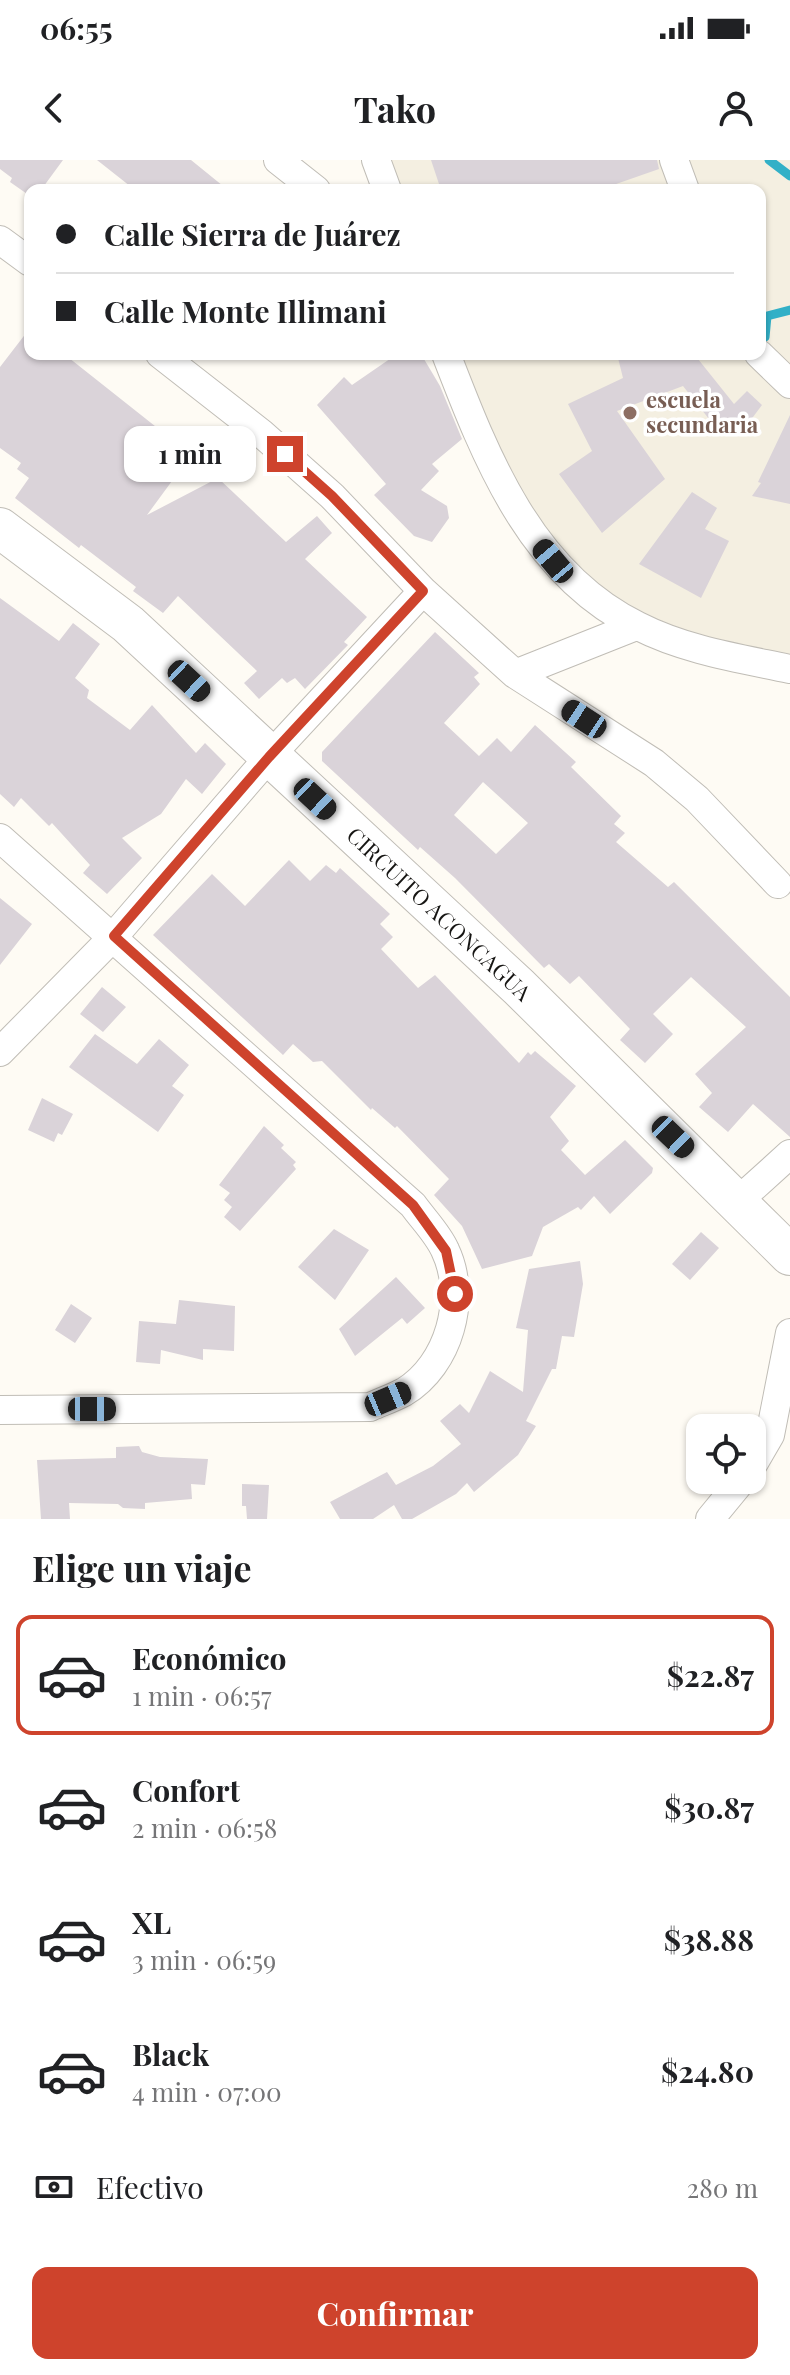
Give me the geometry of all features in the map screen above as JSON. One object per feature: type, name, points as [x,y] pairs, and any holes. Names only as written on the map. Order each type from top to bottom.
[{"type":"street","points":[[278,160],[308,184]]},
{"type":"street","points":[[376,160],[385,184]]},
{"type":"street","points":[[674,160],[683,184]]},
{"type":"street","points":[[0,240],[24,258]]},
{"type":"street","points":[[168,360],[261,433],[332,496],[423,591],[515,674],[654,763],[697,799],[778,884]]},
{"type":"street","points":[[449,360],[491,459],[525,527],[568,578],[636,626],[707,652],[790,669]]},
{"type":"street","points":[[765,360],[790,384]]},
{"type":"street","name":"CIRCUITO ACONCAGUA","points":[[0,528],[128,624],[519,987],[790,1255]]},
{"type":"street","points":[[0,1052],[114,936],[269,757],[423,591]]},
{"type":"street","points":[[515,674],[636,626]]},
{"type":"street","points":[[0,838],[114,936],[413,1205],[446,1251],[455,1294],[449,1334],[437,1361],[405,1391],[370,1407],[0,1410]]},
{"type":"street","points":[[738,1201],[790,1154]]},
{"type":"street","points":[[766,1442],[770,1435],[790,1333]]},
{"type":"street","points":[[710,1519],[731,1494]]},
{"type":"shaded area","name":"escuela secundaria","points":[[376,160],[790,160],[790,669],[707,652],[568,578],[449,360],[766,360],[766,184],[385,184]]},
{"type":"building","points":[[0,160],[63,160],[45,184],[24,184],[24,192],[10,182],[12,178],[0,169]]},
{"type":"building","points":[[97,160],[191,160],[221,184],[127,184]]},
{"type":"building","points":[[431,160],[657,160],[659,169],[616,184],[439,184]]},
{"type":"building","points":[[24,336],[24,360],[72,360],[165,434],[167,431],[194,451],[147,515],[218,478],[286,542],[317,516],[332,533],[305,559],[367,617],[344,642],[348,645],[305,689],[295,678],[287,683],[282,678],[259,699],[244,683],[257,671],[178,596],[163,613],[133,591],[136,587],[15,498],[29,478],[17,469],[21,463],[0,448],[0,367]]},
{"type":"building","points":[[388,360],[425,360],[440,386],[462,439],[432,464],[439,471],[421,490],[447,506],[449,518],[432,542],[414,536],[374,495],[386,484],[317,405],[344,377],[352,385]]},
{"type":"building","points":[[618,360],[699,360],[734,404],[747,391],[762,405],[744,429],[735,420],[720,433],[683,386],[617,411],[665,479],[602,533],[559,474],[592,451],[568,404],[623,378]]},
{"type":"building","points":[[790,415],[790,504],[752,496],[761,483],[758,482]]},
{"type":"building","points":[[692,492],[717,508],[705,529],[729,541],[701,598],[639,564]]},
{"type":"building","points":[[0,598],[59,641],[73,623],[100,644],[75,678],[89,690],[87,698],[130,730],[152,705],[196,753],[205,743],[226,764],[202,794],[186,779],[161,814],[122,838],[142,858],[107,894],[83,873],[90,865],[52,823],[49,826],[21,798],[14,807],[0,794]]},
{"type":"building","points":[[435,632],[479,673],[474,677],[480,684],[444,723],[479,756],[497,738],[511,752],[535,725],[576,762],[571,767],[621,816],[614,824],[625,833],[616,842],[668,887],[674,882],[790,997],[790,1137],[753,1104],[728,1132],[699,1107],[712,1093],[695,1074],[746,1027],[691,977],[653,1014],[673,1034],[645,1063],[620,1040],[630,1029],[579,976],[570,984],[549,964],[544,968],[455,878],[420,847],[418,850],[322,761],[322,752]],"holes":[[[483,782],[528,823],[496,854],[454,815]]]},
{"type":"building","points":[[289,860],[310,881],[326,865],[336,873],[340,868],[390,914],[380,924],[393,937],[381,949],[418,988],[435,975],[519,1063],[528,1052],[531,1055],[535,1051],[576,1086],[550,1117],[569,1141],[561,1150],[585,1175],[625,1140],[653,1168],[652,1173],[610,1214],[594,1196],[581,1210],[578,1207],[543,1227],[532,1256],[482,1269],[462,1226],[434,1195],[449,1179],[397,1126],[395,1128],[371,1110],[322,1061],[313,1062],[293,1044],[283,1055],[153,935],[212,874],[245,906]]},
{"type":"building","points":[[0,898],[32,924],[0,965]]},
{"type":"building","points":[[102,987],[126,1007],[103,1032],[80,1014]]},
{"type":"building","points":[[95,1034],[137,1064],[159,1039],[189,1065],[172,1086],[184,1095],[158,1132],[69,1067]]},
{"type":"building","points":[[42,1098],[73,1114],[62,1135],[58,1133],[54,1142],[28,1130]]},
{"type":"building","points":[[264,1126],[284,1145],[281,1148],[296,1162],[293,1165],[296,1169],[240,1231],[224,1217],[232,1207],[224,1200],[230,1193],[219,1185]]},
{"type":"building","points":[[334,1229],[369,1250],[335,1300],[298,1267]]},
{"type":"building","points":[[701,1232],[719,1248],[690,1280],[672,1264]]},
{"type":"building","points":[[580,1261],[583,1284],[574,1337],[562,1336],[556,1369],[552,1369],[526,1421],[536,1426],[518,1455],[474,1492],[467,1483],[456,1494],[412,1519],[402,1519],[394,1505],[373,1519],[340,1519],[330,1502],[387,1472],[396,1485],[433,1466],[461,1444],[440,1421],[460,1404],[469,1413],[490,1371],[523,1392],[528,1330],[516,1328],[529,1269]]},
{"type":"building","points":[[396,1277],[425,1308],[407,1324],[402,1318],[355,1356],[339,1329]]},
{"type":"building","points":[[179,1300],[235,1306],[234,1351],[203,1349],[203,1360],[161,1350],[160,1364],[136,1362],[139,1321],[176,1324]]},
{"type":"building","points":[[71,1304],[92,1318],[75,1343],[55,1330]]},
{"type":"building","points":[[139,1446],[142,1452],[160,1457],[208,1459],[205,1485],[191,1484],[192,1499],[145,1503],[145,1509],[123,1508],[118,1504],[69,1503],[70,1519],[41,1519],[37,1460],[116,1458],[116,1447]]},
{"type":"building","points":[[242,1484],[269,1485],[267,1519],[247,1519],[246,1506],[242,1506]]},
{"type":"waterway","points":[[769,160],[790,176]]},
{"type":"waterway","points":[[766,326],[767,316],[790,310]]},
{"type":"place","name":"escuela secundaria","points":[[630,413]]},
{"type":"route","points":[[285,454],[332,496],[423,591],[269,757],[114,936],[413,1205],[446,1251],[455,1294]]}]
